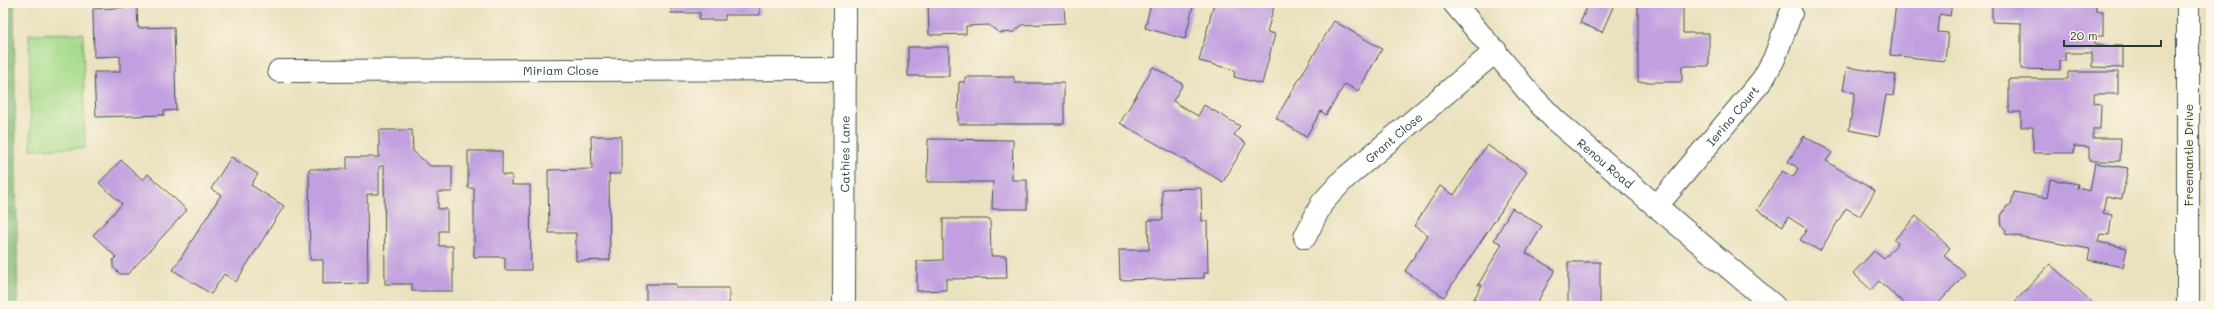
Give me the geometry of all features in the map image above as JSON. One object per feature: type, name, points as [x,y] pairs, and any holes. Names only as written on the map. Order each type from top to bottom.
[{"type":"street","name":"Cathies Lane","points":[[844,306],[843,69],[845,3]]},
{"type":"street","name":"Renou Road","points":[[1454,3],[1496,50],[1531,95],[1556,120],[1656,207],[1774,306]]},
{"type":"street","name":"Freemantle Drive","points":[[2188,3],[2188,306]]},
{"type":"street","name":"Ierina Court","points":[[1656,207],[1763,79],[1774,59],[1791,13]]},
{"type":"street","name":"Grant Close","points":[[1305,237],[1322,203],[1344,179],[1496,50]]},
{"type":"street","name":"Miriam Close","points":[[279,71],[843,69]]},
{"type":"green space","points":[[3,3],[14,3],[18,306],[3,306]]},
{"type":"green space","points":[[83,33],[85,148],[31,149],[29,34]]},
{"type":"building","points":[[672,3],[760,3],[760,15],[725,15],[725,20],[699,20],[700,13],[671,13]]},
{"type":"building","points":[[928,3],[1064,3],[1065,23],[1022,25],[1014,32],[999,33],[989,25],[966,26],[966,34],[929,35]]},
{"type":"building","points":[[1151,3],[1194,3],[1185,39],[1145,28]]},
{"type":"building","points":[[1214,3],[1275,3],[1267,32],[1275,34],[1262,84],[1234,77],[1235,70],[1199,61]]},
{"type":"building","points":[[1576,3],[1602,3],[1613,7],[1602,32],[1580,23],[1587,7]]},
{"type":"building","points":[[1638,3],[1683,3],[1683,33],[1709,33],[1709,66],[1682,66],[1682,82],[1638,82]]},
{"type":"building","points":[[1896,3],[1952,3],[1950,16],[1940,14],[1938,32],[1948,33],[1945,61],[1890,55]]},
{"type":"building","points":[[1992,3],[2096,3],[2096,11],[2103,11],[2103,36],[2095,36],[2095,45],[2123,46],[2123,68],[2092,67],[2092,53],[2065,53],[2065,61],[2060,61],[2060,70],[2021,69],[2021,23],[1992,22]]},
{"type":"building","points":[[137,7],[138,28],[174,27],[176,110],[164,111],[164,115],[96,117],[94,72],[120,72],[120,56],[94,57],[93,9]]},
{"type":"building","points":[[1334,21],[1382,49],[1358,91],[1345,84],[1326,115],[1321,111],[1306,137],[1276,118]]},
{"type":"building","points":[[908,47],[949,47],[949,76],[908,76]]},
{"type":"building","points":[[1153,67],[1183,84],[1173,101],[1198,116],[1204,105],[1240,126],[1234,135],[1246,143],[1223,182],[1120,123]]},
{"type":"building","points":[[1847,67],[1896,75],[1893,96],[1886,95],[1879,136],[1849,130],[1855,93],[1843,90]]},
{"type":"building","points":[[2068,72],[2118,72],[2118,94],[2094,94],[2094,103],[2101,104],[2100,129],[2093,129],[2093,138],[2121,138],[2120,161],[2089,161],[2089,147],[2074,146],[2074,153],[2033,153],[2033,127],[2021,127],[2021,112],[2009,112],[2009,79],[2068,79]]},
{"type":"building","points":[[965,77],[1014,77],[1014,83],[1064,83],[1064,124],[958,124],[959,82],[965,82]]},
{"type":"building","points":[[379,130],[412,130],[413,151],[430,166],[452,166],[452,192],[438,192],[438,209],[447,209],[447,231],[439,231],[439,246],[453,246],[453,291],[412,291],[412,284],[385,284],[384,166],[379,166],[379,194],[367,194],[368,283],[323,284],[323,260],[310,260],[309,169],[347,169],[347,157],[379,157]]},
{"type":"building","points":[[591,136],[621,136],[621,174],[609,174],[610,260],[576,261],[576,233],[549,233],[548,170],[592,169]]},
{"type":"building","points":[[1804,136],[1832,152],[1826,161],[1875,191],[1860,216],[1846,208],[1820,251],[1800,240],[1807,229],[1788,217],[1783,226],[1757,210],[1782,171],[1793,177],[1798,168],[1788,162]]},
{"type":"building","points":[[928,139],[1013,140],[1012,180],[1027,180],[1027,209],[992,209],[993,182],[927,182]]},
{"type":"building","points":[[1487,145],[1527,172],[1444,297],[1405,271],[1428,235],[1414,226],[1440,186],[1454,195]]},
{"type":"building","points":[[468,151],[502,151],[502,175],[512,175],[512,185],[530,185],[531,270],[505,270],[505,257],[474,257],[474,188],[468,188]]},
{"type":"building","points":[[231,157],[258,174],[251,185],[284,206],[236,282],[224,274],[211,294],[173,270],[221,195],[211,189]]},
{"type":"building","points":[[121,160],[143,180],[148,174],[187,210],[128,274],[120,274],[113,267],[113,260],[116,257],[93,235],[122,204],[99,183]]},
{"type":"building","points":[[2095,163],[2128,168],[2122,199],[2106,196],[2103,213],[2112,215],[2109,235],[2100,234],[2098,242],[2127,248],[2123,267],[2088,260],[2090,249],[2005,234],[2006,230],[2002,226],[2001,216],[2007,206],[2011,205],[2014,192],[2047,198],[2050,179],[2078,184],[2077,188],[2090,191]]},
{"type":"building","points":[[1201,188],[1202,221],[1207,221],[1208,273],[1204,273],[1204,278],[1120,280],[1119,250],[1149,250],[1148,220],[1163,220],[1162,189]]},
{"type":"building","points":[[1512,208],[1542,226],[1526,253],[1555,270],[1535,306],[1470,306],[1482,285],[1478,285],[1502,244],[1494,240]]},
{"type":"building","points":[[1916,216],[1950,248],[1944,255],[1965,274],[1936,306],[1907,306],[1879,281],[1871,290],[1853,273],[1874,251],[1884,259],[1898,243],[1894,240]]},
{"type":"building","points":[[943,219],[990,219],[991,256],[1006,256],[1007,278],[946,279],[946,290],[917,291],[917,261],[943,260]]},
{"type":"building","points":[[1568,262],[1600,262],[1600,306],[1568,306]]},
{"type":"building","points":[[2050,264],[2096,306],[2011,306]]},
{"type":"building","points":[[646,284],[676,284],[676,288],[729,288],[729,306],[646,306]]}]
